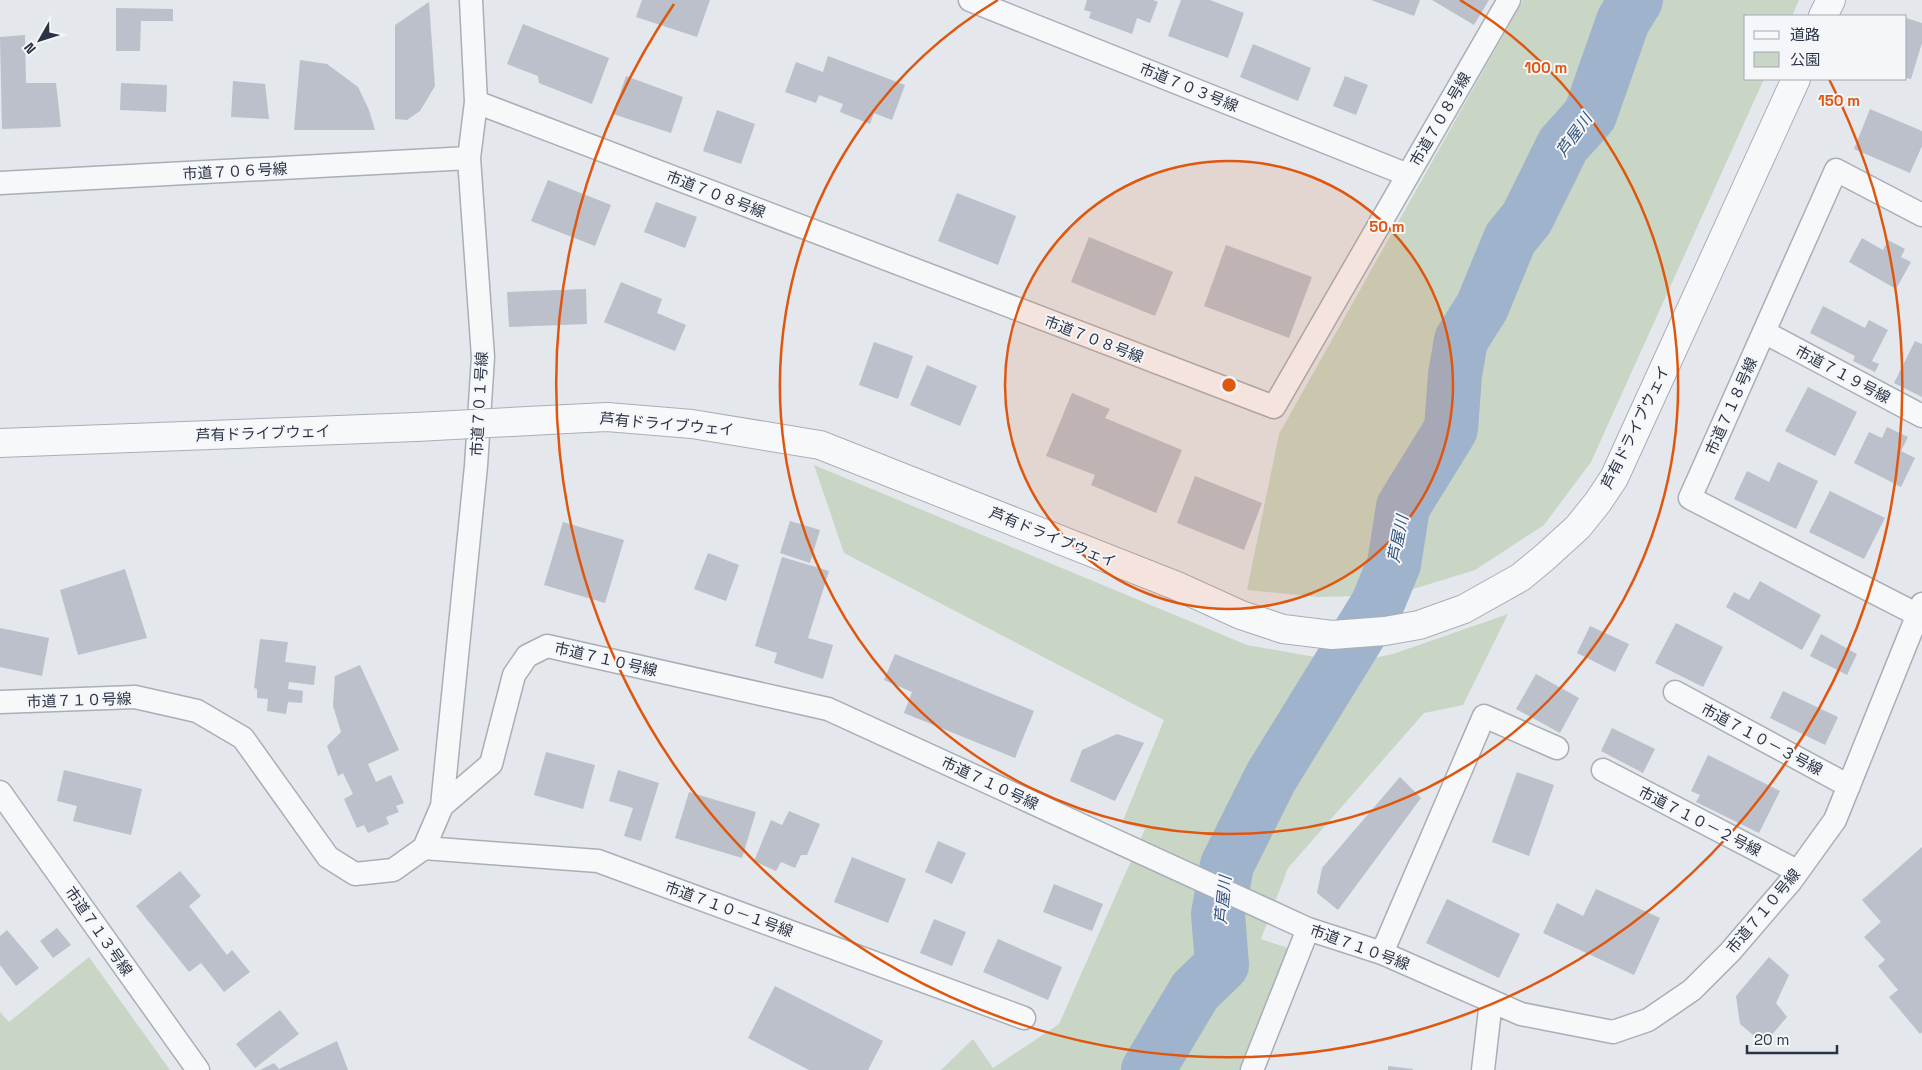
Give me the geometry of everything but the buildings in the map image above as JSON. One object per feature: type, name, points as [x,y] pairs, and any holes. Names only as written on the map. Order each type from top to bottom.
[{"type":"street","name":"市道７０１号線","points":[[442,806],[476,466],[483,357],[470,158],[476,102],[471,0]]},
{"type":"street","name":"市道７０３号線","points":[[970,0],[1408,174]]},
{"type":"street","name":"市道７０８号線","points":[[476,102],[1274,407],[1509,0]]},
{"type":"street","points":[[1824,15],[1831,0]]},
{"type":"street","name":"芦有ドライブウェイ","points":[[0,443],[416,427],[607,417],[692,424],[820,445],[1177,586],[1241,615],[1283,629],[1332,635],[1385,631],[1419,625],[1464,609],[1521,577],[1578,527],[1598,502],[1614,478],[1796,80]]},
{"type":"street","name":"市道７０６号線","points":[[0,184],[470,158]]},
{"type":"street","name":"市道７１８号線","points":[[1920,609],[1690,498],[1836,170],[1922,215]]},
{"type":"street","name":"市道７１９号線","points":[[1764,332],[1922,416]]},
{"type":"street","name":"市道７１０号線","points":[[0,702],[135,697],[197,711],[243,738],[328,857],[355,874],[393,870],[424,848],[442,806],[491,764],[514,675],[527,656],[547,646],[828,709],[1308,929],[1382,953],[1521,1014],[1613,1032],[1648,1020],[1692,990],[1717,964],[1797,871],[1835,820],[1920,609]]},
{"type":"street","name":"市道７１０－３号線","points":[[1675,692],[1849,786]]},
{"type":"street","points":[[1382,953],[1484,716],[1557,748]]},
{"type":"street","name":"市道７１０－２号線","points":[[1603,770],[1797,871]]},
{"type":"street","name":"市道７１３号線","points":[[0,792],[198,1070]]},
{"type":"street","name":"市道７１０－１号線","points":[[424,848],[598,861],[1024,1018]]},
{"type":"street","points":[[1252,1070],[1308,929]]},
{"type":"street","points":[[1483,1070],[1491,1001]]},
{"type":"green space","points":[[1523,0],[1799,0],[1792,15],[1744,15],[1744,80],[1764,80],[1591,462],[1544,525],[1475,570],[1394,595],[1319,597],[1247,590],[1279,434]]},
{"type":"green space","points":[[814,465],[1247,645],[1349,663],[1393,654],[1508,614],[1463,705],[1424,713],[1288,868],[1261,939],[1291,949],[1240,1070],[941,1070],[973,1039],[993,1068],[1059,1024],[1145,829],[1122,823],[1164,720],[844,553]]},
{"type":"green space","points":[[89,957],[170,1070],[0,1070],[0,1012],[9,1022]]},
{"type":"waterway","name":"芦屋川","points":[[1148,1070],[1195,991],[1222,965],[1218,914],[1227,865],[1271,777],[1377,605],[1394,564],[1403,507],[1451,429],[1455,375],[1461,340],[1482,307],[1510,239],[1527,218],[1563,145],[1590,115],[1623,21],[1636,0]]}]
